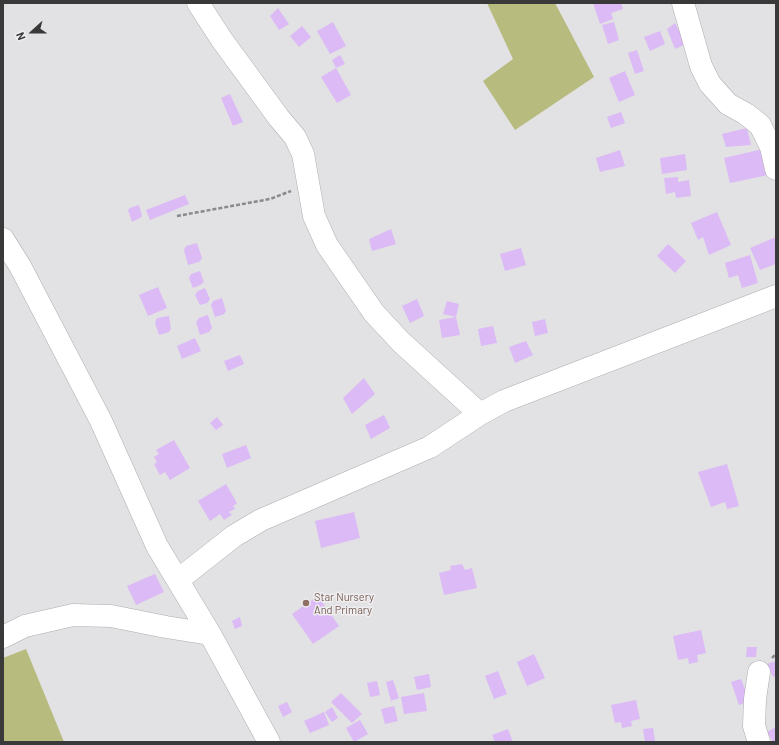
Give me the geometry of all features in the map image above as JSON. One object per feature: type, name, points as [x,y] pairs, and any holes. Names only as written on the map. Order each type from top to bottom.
[{"type":"street","points":[[198,3],[222,40],[279,118],[295,137],[303,154],[314,216],[327,245],[374,313],[401,342],[480,414]]},
{"type":"street","points":[[683,3],[701,66],[710,84],[728,104],[746,114],[760,125],[771,147],[776,168]]},
{"type":"street","points":[[3,239],[20,266],[102,421],[157,546],[210,634],[269,742]]},
{"type":"street","points":[[178,580],[234,536],[261,520],[430,447],[480,414],[511,398],[776,296]]},
{"type":"street","points":[[3,637],[25,626],[73,615],[111,616],[210,634]]},
{"type":"street","points":[[3,620],[25,626]]},
{"type":"street","points":[[759,672],[755,699],[754,726],[759,742]]},
{"type":"path","points":[[177,216],[270,199],[308,185]]},
{"type":"green space","points":[[487,3],[555,3],[594,77],[515,130],[483,81],[513,59]]},
{"type":"green space","points":[[26,649],[64,742],[3,742],[3,658]]},
{"type":"building","points":[[593,3],[621,3],[623,9],[611,13],[613,19],[600,24]]},
{"type":"building","points":[[278,8],[289,24],[279,30],[270,16]]},
{"type":"building","points":[[333,22],[346,46],[330,54],[317,31]]},
{"type":"building","points":[[614,22],[619,40],[608,44],[602,25]]},
{"type":"building","points":[[675,23],[686,44],[675,49],[667,29]]},
{"type":"building","points":[[302,26],[311,37],[299,47],[290,36]]},
{"type":"building","points":[[660,31],[665,44],[650,51],[644,37]]},
{"type":"building","points":[[637,50],[644,71],[635,74],[628,53]]},
{"type":"building","points":[[340,55],[345,64],[336,68],[332,60]]},
{"type":"building","points":[[336,68],[351,95],[337,103],[321,77]]},
{"type":"building","points":[[625,71],[635,95],[619,102],[609,78]]},
{"type":"building","points":[[230,94],[243,122],[233,126],[221,98]]},
{"type":"building","points":[[621,112],[625,123],[611,128],[607,117]]},
{"type":"building","points":[[747,128],[751,145],[726,147],[722,134]]},
{"type":"building","points":[[767,148],[773,174],[730,183],[724,158]]},
{"type":"building","points":[[620,150],[625,166],[600,172],[596,158]]},
{"type":"building","points":[[685,154],[687,170],[662,174],[660,158]]},
{"type":"building","points":[[678,177],[678,182],[689,180],[691,196],[676,198],[675,192],[666,194],[664,178]]},
{"type":"building","points":[[185,195],[189,204],[150,220],[146,210]]},
{"type":"building","points":[[139,205],[142,216],[132,222],[128,210]]},
{"type":"building","points":[[717,212],[731,245],[709,255],[703,237],[698,240],[691,223]]},
{"type":"building","points":[[391,229],[396,244],[372,251],[369,239]]},
{"type":"building","points":[[776,237],[776,264],[760,270],[750,248]]},
{"type":"building","points":[[197,243],[202,258],[199,262],[188,265],[184,250],[186,246]]},
{"type":"building","points":[[668,244],[686,261],[675,273],[657,256]]},
{"type":"building","points":[[521,248],[526,265],[505,271],[500,254]]},
{"type":"building","points":[[750,255],[758,283],[742,288],[738,275],[729,278],[725,263]]},
{"type":"building","points":[[200,271],[204,282],[193,288],[189,278],[191,274]]},
{"type":"building","points":[[158,287],[167,308],[148,316],[139,295]]},
{"type":"building","points":[[205,288],[210,299],[207,303],[200,305],[195,295],[198,291]]},
{"type":"building","points":[[222,298],[226,311],[224,314],[215,317],[211,305],[213,301]]},
{"type":"building","points":[[417,299],[424,316],[410,323],[402,306]]},
{"type":"building","points":[[447,301],[459,304],[456,317],[443,314]]},
{"type":"building","points":[[208,315],[212,328],[209,332],[200,335],[196,322],[199,318]]},
{"type":"building","points":[[169,316],[171,329],[169,332],[159,335],[155,323],[157,318]]},
{"type":"building","points":[[456,317],[460,335],[442,338],[439,320]]},
{"type":"building","points":[[545,319],[548,333],[535,336],[532,322]]},
{"type":"building","points":[[493,326],[497,343],[481,346],[478,329]]},
{"type":"building","points":[[195,338],[201,351],[182,359],[177,346]]},
{"type":"building","points":[[526,341],[533,355],[515,363],[509,347]]},
{"type":"building","points":[[240,355],[244,364],[228,371],[224,361]]},
{"type":"building","points":[[364,378],[375,394],[352,414],[343,398]]},
{"type":"building","points":[[384,415],[390,428],[371,439],[365,425]]},
{"type":"building","points":[[217,417],[223,425],[216,430],[210,423]]},
{"type":"building","points":[[174,440],[190,468],[170,480],[165,472],[160,475],[154,464],[157,462],[154,457],[159,454],[156,450]]},
{"type":"building","points":[[246,445],[251,458],[227,468],[222,454]]},
{"type":"building","points":[[727,464],[739,506],[727,509],[725,502],[711,507],[698,472]]},
{"type":"building","points":[[226,484],[237,503],[233,506],[235,509],[229,512],[232,515],[224,520],[220,514],[210,521],[198,501]]},
{"type":"building","points":[[354,512],[360,538],[321,548],[315,521]]},
{"type":"building","points":[[462,564],[465,570],[472,568],[477,588],[444,595],[439,573],[451,570],[450,566]]},
{"type":"building","points":[[155,574],[164,592],[136,605],[127,586]]},
{"type":"building","points":[[318,596],[339,626],[313,644],[292,614]]},
{"type":"building","points":[[240,617],[242,626],[235,629],[232,621]]},
{"type":"building","points":[[701,630],[706,653],[697,655],[698,662],[689,664],[688,658],[678,660],[673,636]]},
{"type":"building","points":[[747,647],[757,647],[756,657],[746,657]]},
{"type":"building","points":[[534,654],[545,678],[527,686],[517,662]]},
{"type":"building","points":[[776,661],[776,676],[773,677],[767,664]]},
{"type":"building","points":[[498,671],[507,694],[494,699],[485,676]]},
{"type":"building","points":[[429,674],[431,687],[417,690],[414,677]]},
{"type":"building","points":[[741,679],[750,701],[739,705],[731,682]]},
{"type":"building","points":[[393,680],[399,698],[391,701],[386,682]]},
{"type":"building","points":[[377,681],[380,695],[370,697],[367,683]]},
{"type":"building","points":[[341,693],[362,714],[352,723],[331,702]]},
{"type":"building","points":[[424,693],[427,711],[404,714],[401,697]]},
{"type":"building","points":[[636,700],[640,719],[631,721],[632,726],[622,728],[621,722],[615,723],[611,705]]},
{"type":"building","points":[[287,702],[292,712],[283,717],[278,706]]},
{"type":"building","points":[[394,706],[398,721],[385,724],[381,709]]},
{"type":"building","points":[[332,707],[338,718],[332,722],[325,712]]},
{"type":"building","points":[[324,712],[329,725],[310,733],[304,721]]},
{"type":"building","points":[[360,720],[368,734],[354,742],[346,728]]},
{"type":"building","points":[[776,727],[776,742],[773,742],[767,732]]},
{"type":"building","points":[[653,728],[655,741],[645,742],[643,729]]},
{"type":"building","points":[[508,729],[513,742],[495,742],[492,735]]},
{"type":"place","name":"Star Nursery And Primary","points":[[306,603]]}]
